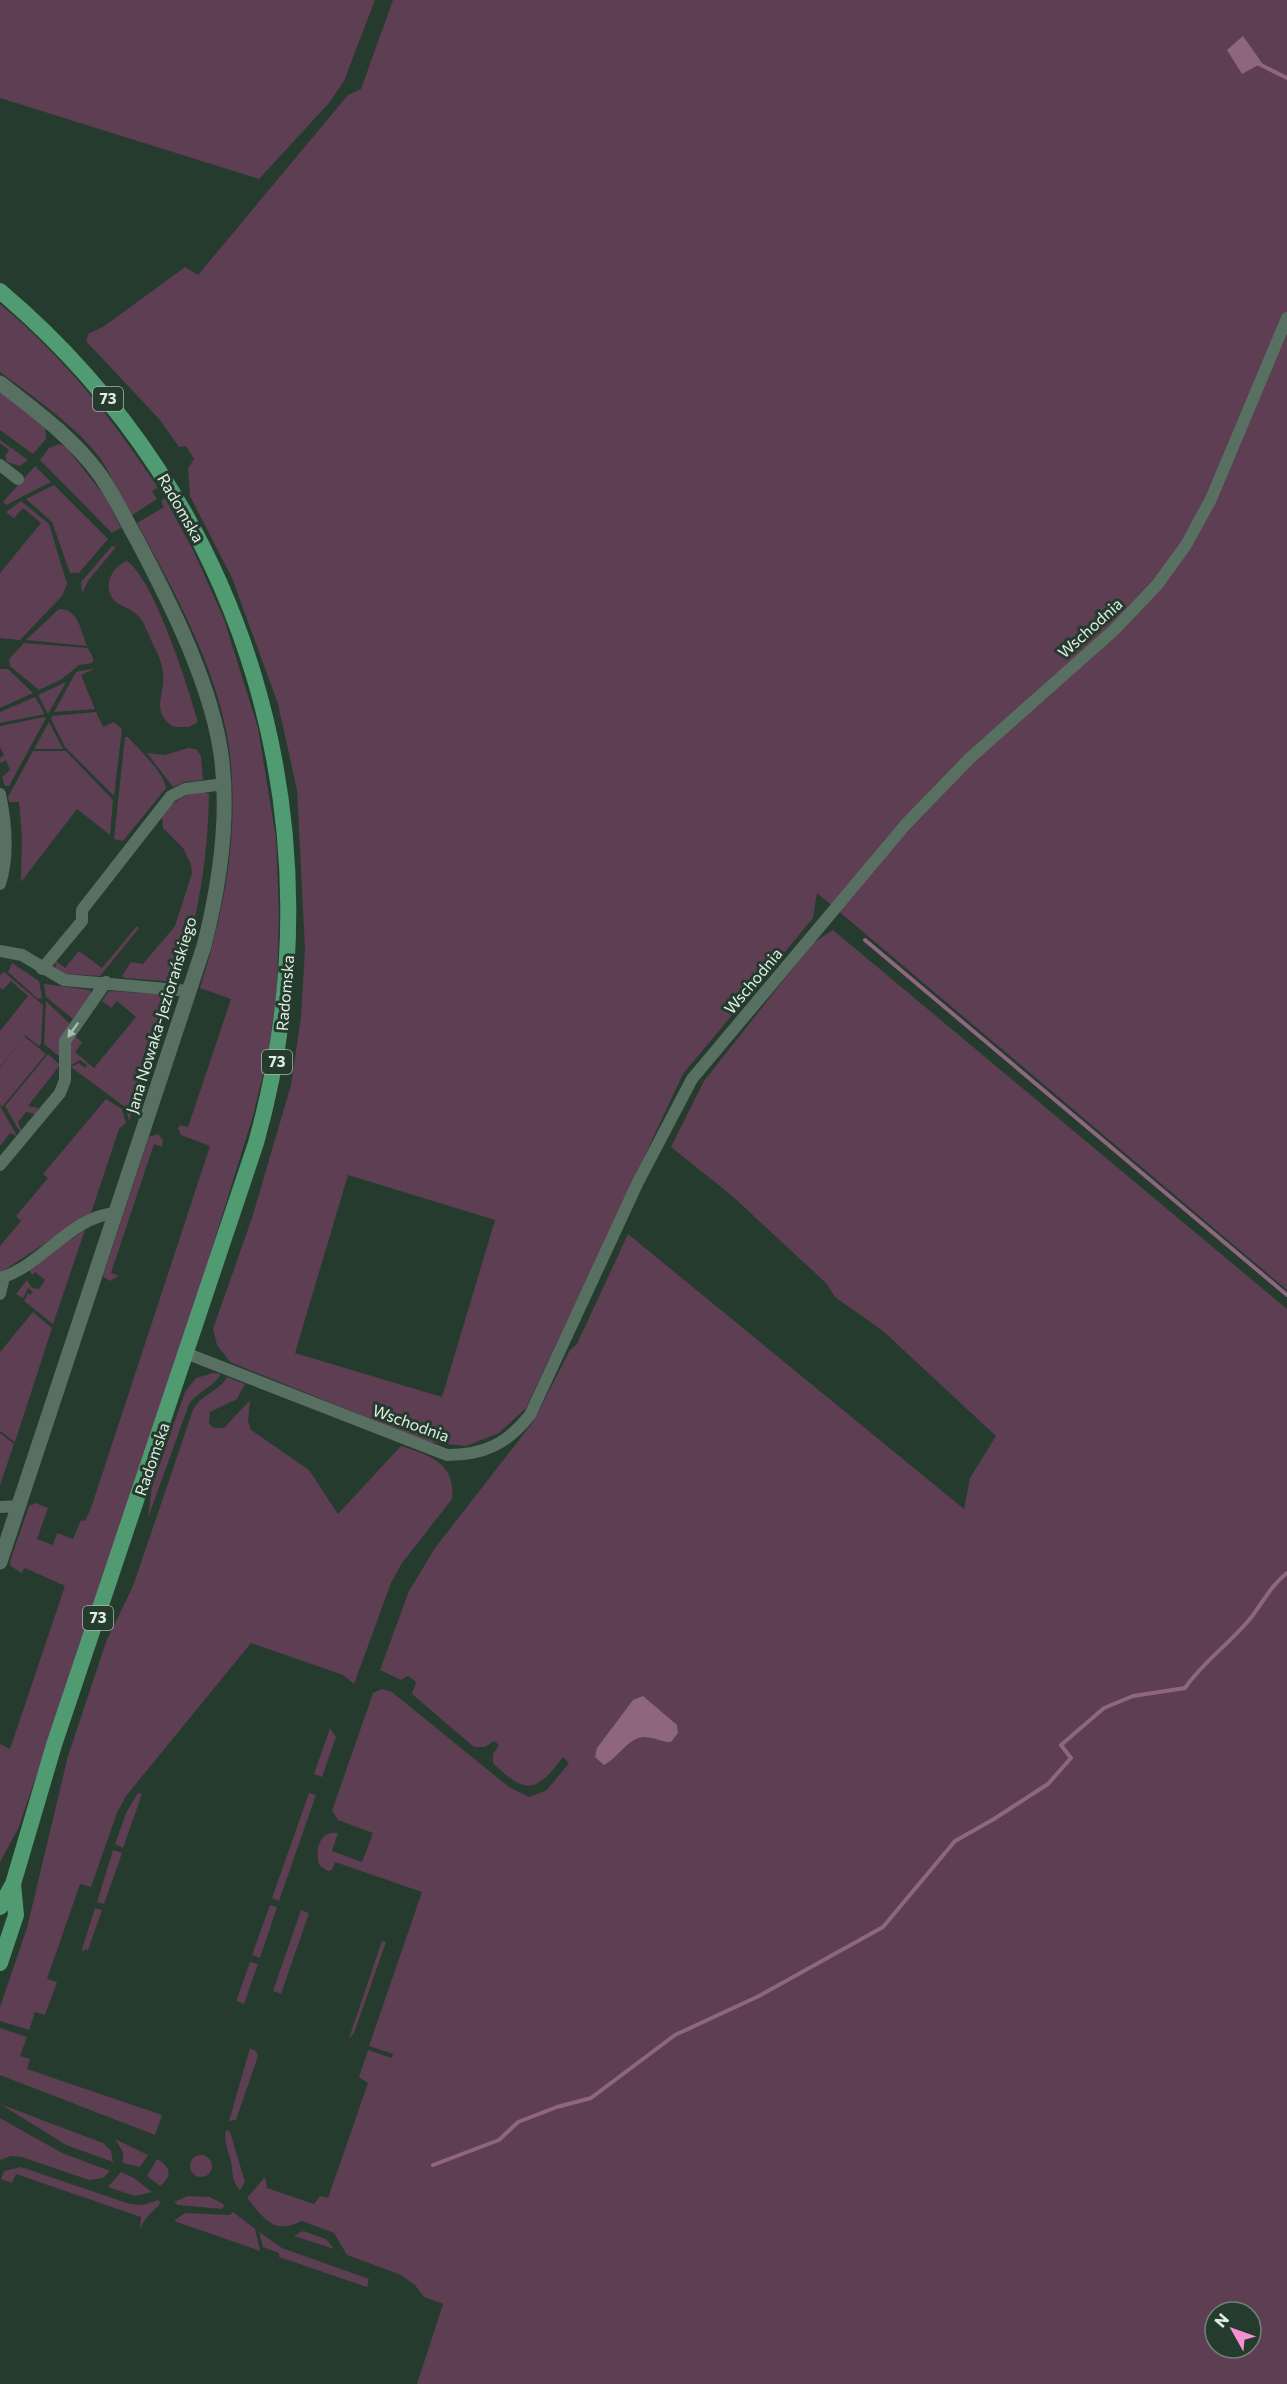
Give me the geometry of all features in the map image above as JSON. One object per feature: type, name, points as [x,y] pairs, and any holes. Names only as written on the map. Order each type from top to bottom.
[{"type":"main road","name":"Radomska","points":[[0,291],[52,338],[106,397],[136,436],[187,516],[221,584],[253,673],[277,775],[288,862],[290,924],[287,988],[278,1056],[256,1143],[188,1354],[54,1745],[13,1884],[0,1906]]},
{"type":"main road","name":"Radomska","points":[[0,1963],[16,1915],[13,1884]]},
{"type":"street","name":"Wschodnia","points":[[188,1354],[447,1455],[477,1454],[499,1446],[516,1433],[530,1415],[638,1182],[692,1079],[906,824],[970,758],[1113,632],[1157,585],[1186,545],[1211,499],[1287,318]]},
{"type":"street","name":"Jana Nowaka-Jeziorańskiego","points":[[0,383],[59,430],[100,475],[116,503],[184,633],[216,730],[224,784],[222,844],[216,890],[204,946],[0,1562]]},
{"type":"street","points":[[0,465],[18,479]]},
{"type":"street","points":[[42,969],[82,921],[82,910],[171,796],[185,789],[224,784]]},
{"type":"street","points":[[0,794],[5,847],[0,884]]},
{"type":"street","points":[[0,951],[22,956],[64,980],[190,991]]},
{"type":"street","points":[[0,1165],[60,1093],[65,1080],[65,1041],[106,982]]},
{"type":"street","points":[[0,1294],[2,1277],[93,1218],[115,1213]]},
{"type":"street","points":[[0,1507],[20,1506]]},
{"type":"shaded area","points":[[0,0],[375,0],[344,81],[329,103],[259,179],[0,98]]},
{"type":"shaded area","points":[[393,0],[1287,0],[1287,1290],[817,893],[813,918],[683,1074],[526,1408],[499,1433],[466,1446],[428,1442],[230,1362],[217,1345],[213,1329],[252,1218],[291,1085],[301,1017],[305,949],[297,790],[278,704],[232,578],[190,496],[188,468],[194,459],[186,446],[179,447],[160,420],[86,341],[88,334],[103,327],[185,267],[198,275],[348,95],[361,89]],"holes":[[[348,1175],[495,1220],[442,1397],[295,1353]]]},
{"type":"shaded area","points":[[1243,36],[1262,63],[1242,74],[1227,50]]},
{"type":"shaded area","points":[[0,304],[45,345],[86,390],[124,438],[158,488],[152,491],[157,499],[132,515],[100,458],[88,444],[60,417],[0,372]]},
{"type":"shaded area","points":[[0,391],[45,426],[46,439],[33,454],[0,430]]},
{"type":"shaded area","points":[[0,440],[28,460],[20,466],[7,462],[5,456],[9,450],[0,443]]},
{"type":"shaded area","points":[[59,444],[65,446],[104,495],[121,528],[112,533],[40,460],[49,448]]},
{"type":"shaded area","points":[[35,466],[51,482],[6,505],[3,502]]},
{"type":"shaded area","points":[[54,485],[108,539],[79,573],[70,573],[52,522],[26,499]]},
{"type":"shaded area","points":[[165,498],[194,552],[224,619],[258,728],[276,838],[279,914],[277,992],[268,1054],[253,1116],[201,1284],[18,1829],[0,1862],[0,1744],[10,1749],[65,1586],[25,1568],[21,1573],[11,1566],[10,1561],[29,1506],[35,1503],[48,1508],[37,1539],[53,1545],[57,1533],[73,1539],[81,1520],[85,1521],[91,1508],[210,1146],[181,1135],[178,1128],[180,1125],[188,1127],[231,999],[200,988],[217,928],[228,866],[233,804],[228,741],[214,685],[192,629],[137,523],[164,507],[161,501]]},
{"type":"shaded area","points":[[21,501],[49,524],[67,584],[62,596],[20,640],[0,638],[0,573],[41,523],[23,508],[14,518],[6,512]]},
{"type":"shaded area","points":[[112,546],[116,547],[88,581],[82,593],[81,582]]},
{"type":"shaded area","points":[[127,561],[138,572],[169,636],[198,722],[189,727],[174,727],[162,715],[160,702],[163,672],[159,657],[140,618],[116,602],[109,591],[110,578],[116,568]]},
{"type":"shaded area","points":[[59,609],[71,612],[75,616],[87,646],[26,640]]},
{"type":"shaded area","points":[[24,643],[88,648],[94,660],[92,663],[79,665],[62,679],[39,690],[10,666],[9,659]]},
{"type":"shaded area","points":[[96,668],[81,675],[95,709],[54,712],[76,672]]},
{"type":"shaded area","points":[[0,669],[8,669],[33,693],[0,708]]},
{"type":"shaded area","points":[[66,682],[48,714],[38,695]]},
{"type":"shaded area","points":[[35,697],[45,714],[0,723],[0,712]]},
{"type":"shaded area","points":[[96,712],[103,727],[114,722],[122,729],[114,796],[65,747],[51,719],[52,716]]},
{"type":"shaded area","points":[[46,718],[9,786],[5,786],[2,777],[10,770],[6,760],[0,763],[0,758],[4,755],[0,747],[0,726]]},
{"type":"shaded area","points":[[49,722],[63,749],[34,749]]},
{"type":"shaded area","points":[[125,737],[128,737],[156,768],[166,788],[123,841],[114,839]]},
{"type":"shaded area","points":[[188,748],[196,749],[201,756],[203,780],[184,782],[173,787],[147,753],[165,755]]},
{"type":"shaded area","points":[[33,751],[66,751],[113,800],[110,835],[77,809],[21,882],[22,836],[19,802],[9,802],[8,797]]},
{"type":"shaded area","points":[[205,792],[209,794],[207,842],[201,889],[191,936],[177,982],[125,978],[122,976],[131,962],[143,964],[175,926],[192,873],[191,864],[183,848],[163,828],[162,815],[181,798]]},
{"type":"shaded area","points":[[137,926],[139,928],[100,976],[65,974],[56,970],[55,960],[65,968],[79,951],[102,968]]},
{"type":"shaded area","points":[[833,930],[1287,1309],[1287,2384],[417,2384],[443,2304],[424,2297],[415,2285],[401,2275],[347,2255],[334,2233],[302,2221],[284,2226],[270,2223],[247,2198],[265,2177],[267,2188],[314,2204],[320,2196],[328,2198],[368,2083],[359,2077],[368,2050],[392,2058],[393,2054],[369,2046],[422,1892],[335,1862],[332,1870],[328,1871],[320,1866],[318,1860],[318,1849],[322,1838],[338,1833],[332,1851],[362,1862],[373,1833],[338,1820],[332,1811],[373,1693],[382,1689],[392,1692],[509,1787],[529,1797],[547,1790],[569,1763],[563,1757],[546,1777],[531,1786],[514,1781],[493,1763],[493,1754],[499,1745],[494,1741],[485,1747],[474,1747],[412,1694],[416,1682],[408,1676],[401,1680],[380,1670],[409,1591],[435,1548],[533,1422],[570,1350],[577,1344],[628,1234],[964,1509],[970,1478],[996,1436],[883,1331],[835,1297],[826,1283],[731,1195],[671,1147],[704,1081],[813,943]]},
{"type":"shaded area","points":[[12,963],[39,981],[42,998],[38,999],[8,972]]},
{"type":"shaded area","points":[[4,972],[43,1005],[41,1044],[39,1046],[24,1036],[46,1054],[2,1107],[0,1104],[0,1068],[24,1037],[0,1067],[0,1031],[28,996],[11,981],[3,990],[0,988],[0,975]]},
{"type":"shaded area","points":[[44,984],[90,990],[92,995],[74,1020],[46,997]]},
{"type":"shaded area","points":[[109,991],[162,994],[170,1003],[129,1121],[125,1107],[71,1067],[79,1063],[85,1068],[87,1065],[80,1060],[70,1066],[71,1039],[74,1034],[82,1043],[75,1052],[94,1068],[136,1017],[117,1001],[111,1008],[102,1001]]},
{"type":"shaded area","points":[[46,1001],[71,1025],[60,1057],[44,1044]]},
{"type":"shaded area","points":[[48,1054],[60,1065],[28,1106],[39,1108],[35,1114],[26,1112],[18,1122],[20,1132],[5,1106]]},
{"type":"shaded area","points":[[106,1099],[122,1109],[126,1123],[119,1129],[91,1213],[0,1273],[0,1246],[21,1221],[16,1216],[48,1178],[43,1174]]},
{"type":"shaded area","points":[[0,1106],[17,1136],[10,1133],[0,1146]]},
{"type":"shaded area","points":[[158,1134],[163,1140],[162,1147],[154,1144],[111,1273],[119,1276],[110,1281],[103,1277],[104,1273],[149,1137]]},
{"type":"shaded area","points":[[85,1230],[53,1324],[24,1301],[28,1293],[30,1295],[33,1292],[28,1288],[23,1298],[16,1294],[27,1280],[32,1288],[39,1289],[45,1280],[35,1272],[32,1275],[28,1268]]},
{"type":"shaded area","points":[[33,1312],[52,1328],[15,1442],[0,1431],[0,1352]]},
{"type":"shaded area","points":[[213,1373],[221,1374],[189,1404],[148,1518],[152,1487],[185,1392],[196,1378]]},
{"type":"shaded area","points":[[227,1377],[245,1384],[237,1399],[210,1412],[209,1424],[214,1428],[224,1428],[250,1400],[248,1421],[251,1430],[309,1470],[338,1514],[401,1446],[430,1457],[445,1469],[450,1477],[452,1499],[402,1563],[391,1583],[354,1684],[343,1675],[251,1643],[126,1796],[117,1813],[91,1887],[80,1884],[47,1979],[57,1982],[45,2015],[35,2012],[29,2030],[0,2021],[0,2007],[27,1928],[68,1756],[106,1642],[133,1586],[193,1410]]},
{"type":"shaded area","points":[[0,1433],[14,1444],[0,1485]]},
{"type":"shaded area","points":[[643,1696],[677,1725],[678,1733],[671,1742],[646,1737],[637,1738],[604,1765],[595,1757],[597,1748],[633,1700]]},
{"type":"shaded area","points":[[330,1728],[336,1737],[322,1777],[314,1774]]},
{"type":"shaded area","points":[[138,1793],[142,1794],[123,1848],[115,1844],[126,1813]]},
{"type":"shaded area","points":[[309,1793],[316,1795],[279,1901],[272,1898]]},
{"type":"shaded area","points":[[113,1850],[122,1853],[104,1904],[97,1902]]},
{"type":"shaded area","points":[[270,1905],[277,1907],[260,1958],[252,1955]]},
{"type":"shaded area","points":[[95,1908],[102,1910],[88,1950],[85,1949],[83,1952],[82,1949]]},
{"type":"shaded area","points":[[301,1910],[309,1913],[281,1994],[273,1991]]},
{"type":"shaded area","points":[[382,1941],[386,1942],[354,2033],[349,2038]]},
{"type":"shaded area","points":[[250,1962],[258,1964],[244,2004],[236,2001]]},
{"type":"shaded area","points":[[0,2028],[27,2037],[20,2056],[30,2059],[27,2069],[162,2115],[155,2135],[0,2075]]},
{"type":"shaded area","points":[[250,2048],[256,2051],[258,2056],[236,2120],[229,2121]]},
{"type":"shaded area","points":[[0,2104],[103,2143],[111,2151],[113,2162],[66,2145]]},
{"type":"shaded area","points":[[0,2118],[62,2153],[110,2171],[103,2178],[89,2180],[22,2157],[11,2156],[0,2160]]},
{"type":"shaded area","points":[[226,2130],[230,2132],[245,2182],[240,2190],[233,2178]]},
{"type":"shaded area","points":[[115,2139],[148,2155],[140,2167],[123,2163],[123,2152]]},
{"type":"shaded area","points":[[201,2155],[209,2158],[212,2166],[209,2174],[201,2177],[193,2174],[190,2166],[193,2158]]},
{"type":"shaded area","points":[[157,2159],[168,2168],[169,2172],[167,2179],[160,2186],[147,2176]]},
{"type":"shaded area","points":[[21,2167],[130,2204],[143,2205],[158,2200],[161,2203],[146,2218],[140,2229],[141,2217],[16,2174],[12,2183],[1,2179],[4,2171]]},
{"type":"shaded area","points":[[121,2172],[134,2178],[152,2192],[135,2196],[108,2187]]},
{"type":"shaded area","points":[[188,2196],[210,2197],[225,2205],[222,2209],[178,2205],[174,2202]]},
{"type":"shaded area","points":[[233,2212],[255,2229],[260,2251],[174,2221],[185,2213],[230,2215]]},
{"type":"shaded area","points":[[303,2231],[326,2239],[334,2249],[294,2236]]},
{"type":"shaded area","points":[[259,2232],[282,2248],[369,2279],[367,2287],[279,2257],[279,2253],[263,2247]]},
{"type":"waterway","points":[[1259,64],[1287,78]]},
{"type":"waterway","points":[[865,940],[1287,1295]]},
{"type":"waterway","points":[[433,2165],[499,2140],[518,2122],[557,2107],[591,2098],[675,2035],[759,1996],[883,1927],[955,1841],[1048,1784],[1071,1758],[1061,1745],[1104,1708],[1133,1696],[1185,1688],[1241,1629],[1271,1589],[1287,1573]]}]
